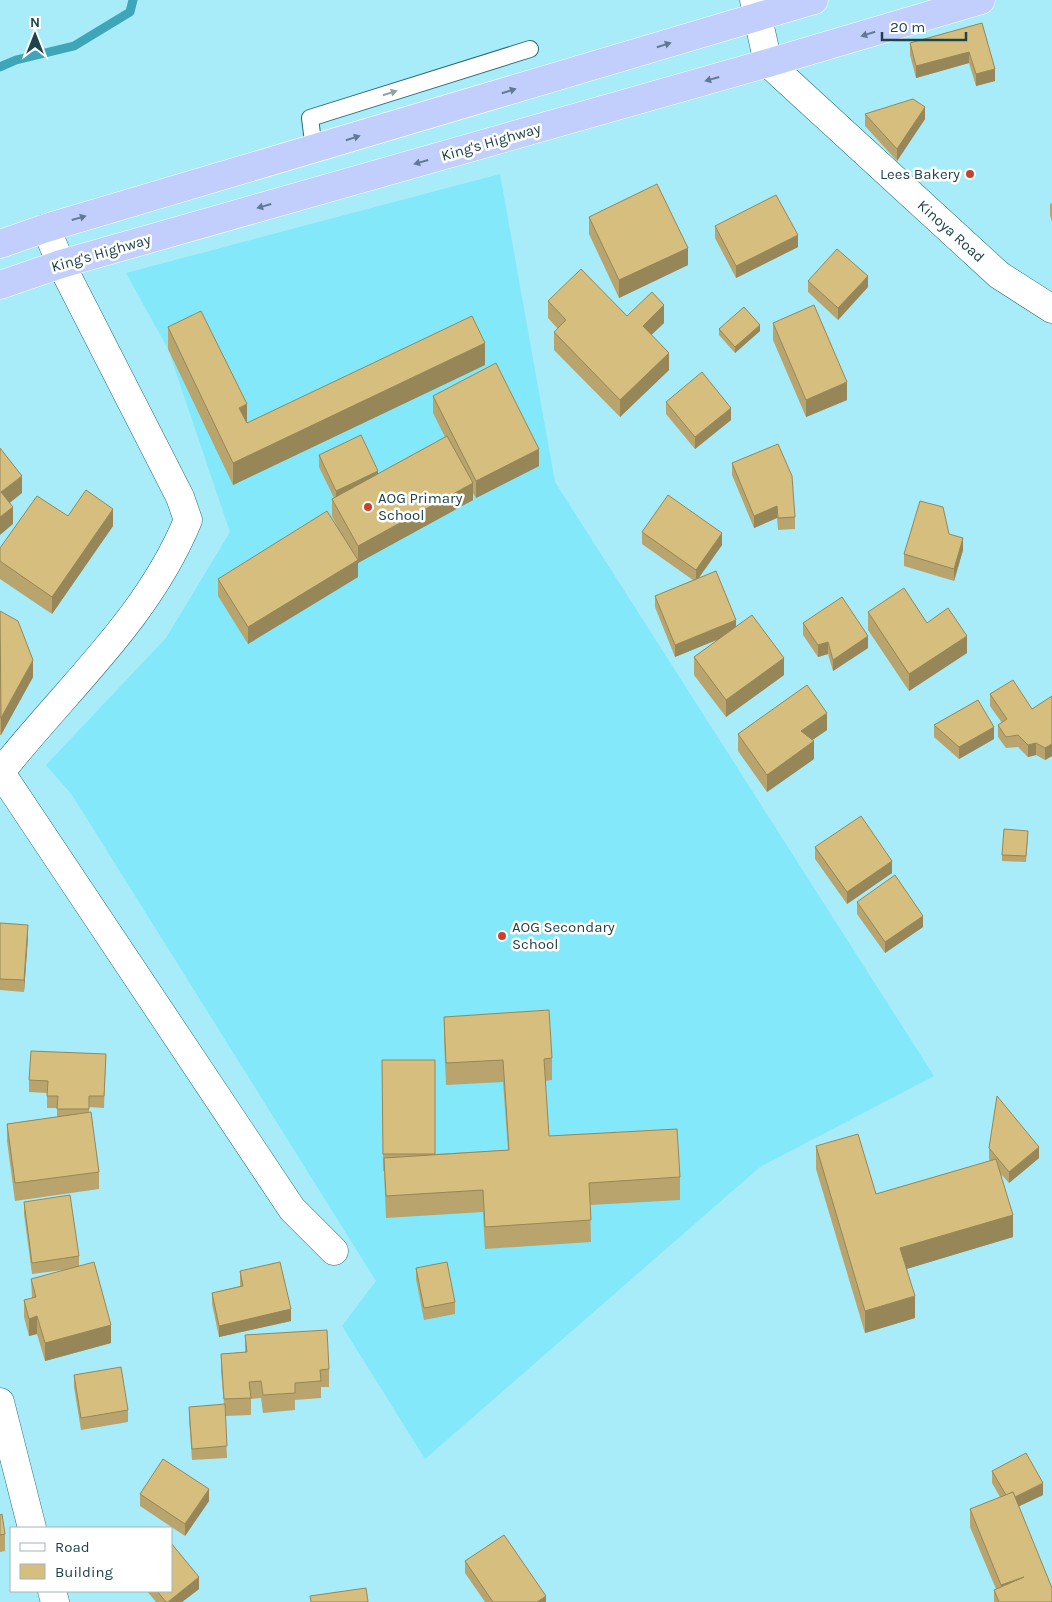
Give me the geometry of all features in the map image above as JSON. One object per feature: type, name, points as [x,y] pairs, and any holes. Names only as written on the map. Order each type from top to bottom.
[{"type":"highway","points":[[0,244],[46,228],[314,150],[756,8],[814,0]]},
{"type":"highway","name":"King's Highway","points":[[0,285],[61,264],[768,63],[982,0]]},
{"type":"street","points":[[756,8],[768,63]]},
{"type":"street","name":"Kinoya Road","points":[[768,63],[999,275],[1052,309]]},
{"type":"street","points":[[46,228],[61,264],[180,498],[188,520],[179,541],[133,618],[0,773],[292,1209],[334,1251]]},
{"type":"street","points":[[0,1402],[32,1527]]},
{"type":"lane","points":[[314,150],[310,118],[530,49]]},
{"type":"shaded area","name":"AOG Secondary School","points":[[500,174],[555,482],[934,1076],[760,1167],[425,1459],[342,1326],[376,1281],[72,795],[46,765],[166,638],[230,532],[168,349],[126,273]]},
{"type":"building","points":[[982,23],[995,69],[976,74],[969,52],[916,66],[910,43]]},
{"type":"building","points":[[913,99],[925,107],[897,149],[865,114]]},
{"type":"building","points":[[657,184],[688,248],[619,280],[589,217]]},
{"type":"building","points":[[776,195],[798,235],[736,266],[715,226]]},
{"type":"building","points":[[837,249],[868,276],[838,308],[808,281]]},
{"type":"building","points":[[581,269],[627,316],[652,292],[664,305],[643,326],[669,353],[620,400],[554,332],[566,320],[548,301]]},
{"type":"building","points":[[814,305],[847,382],[806,400],[773,323]]},
{"type":"building","points":[[744,307],[760,325],[735,347],[719,329]]},
{"type":"building","points":[[201,311],[247,404],[239,408],[247,423],[472,316],[485,343],[233,463],[168,327]]},
{"type":"building","points":[[496,363],[539,449],[476,481],[433,396]]},
{"type":"building","points":[[702,372],[731,408],[695,437],[666,402]]},
{"type":"building","points":[[361,435],[378,471],[336,491],[319,455]]},
{"type":"building","points":[[447,436],[473,483],[358,546],[332,499]]},
{"type":"building","points":[[778,444],[792,476],[795,517],[778,518],[777,506],[754,516],[732,463]]},
{"type":"building","points":[[0,448],[22,476],[1,492],[13,507],[0,517]]},
{"type":"building","points":[[86,490],[113,509],[52,597],[0,561],[0,548],[37,496],[68,516]]},
{"type":"building","points":[[668,495],[722,533],[696,570],[642,532]]},
{"type":"building","points":[[920,501],[943,507],[949,534],[963,538],[954,569],[904,554]]},
{"type":"building","points":[[327,511],[358,560],[248,627],[218,579]]},
{"type":"building","points":[[716,571],[736,620],[675,645],[655,596]]},
{"type":"building","points":[[904,588],[927,623],[948,608],[967,636],[909,674],[868,612]]},
{"type":"building","points":[[842,597],[868,636],[833,660],[828,642],[818,645],[803,623]]},
{"type":"building","points":[[0,611],[18,621],[33,660],[1,718]]},
{"type":"building","points":[[752,615],[784,658],[726,700],[694,657]]},
{"type":"building","points":[[1013,680],[1032,709],[1052,696],[1052,744],[1045,748],[1036,743],[1028,745],[1018,735],[1006,737],[998,725],[1007,719],[990,694]]},
{"type":"building","points":[[807,685],[827,713],[801,731],[814,741],[767,775],[738,734]]},
{"type":"building","points":[[978,700],[994,727],[959,747],[934,725]]},
{"type":"building","points":[[861,816],[892,861],[847,892],[815,847]]},
{"type":"building","points":[[1004,829],[1028,831],[1026,856],[1002,855]]},
{"type":"building","points":[[895,875],[923,916],[885,942],[857,902]]},
{"type":"building","points":[[0,923],[28,925],[24,980],[0,979]]},
{"type":"building","points":[[549,1010],[552,1058],[544,1059],[549,1136],[677,1129],[680,1177],[589,1183],[591,1220],[485,1227],[483,1190],[386,1196],[384,1158],[509,1150],[503,1060],[446,1063],[444,1017]]},
{"type":"building","points":[[31,1051],[106,1054],[104,1096],[89,1096],[89,1109],[57,1109],[58,1096],[47,1096],[48,1081],[29,1080]]},
{"type":"building","points":[[382,1060],[435,1060],[435,1154],[383,1154]]},
{"type":"building","points":[[997,1096],[1039,1147],[1009,1172],[989,1148]]},
{"type":"building","points":[[91,1112],[99,1172],[15,1183],[7,1124]]},
{"type":"building","points":[[858,1134],[876,1194],[996,1159],[1013,1215],[900,1248],[915,1296],[865,1311],[816,1146]]},
{"type":"building","points":[[70,1195],[79,1256],[32,1263],[24,1202]]},
{"type":"building","points":[[94,1262],[111,1325],[45,1343],[37,1316],[29,1319],[24,1300],[36,1297],[31,1279]]},
{"type":"building","points":[[280,1262],[291,1309],[219,1326],[212,1293],[243,1286],[240,1271]]},
{"type":"building","points":[[447,1262],[455,1302],[424,1308],[416,1268]]},
{"type":"building","points":[[327,1330],[329,1369],[320,1370],[321,1381],[295,1383],[295,1393],[263,1395],[261,1381],[249,1382],[251,1398],[224,1399],[221,1354],[247,1352],[245,1335]]},
{"type":"building","points":[[121,1367],[128,1410],[81,1418],[74,1375]]},
{"type":"building","points":[[225,1404],[227,1446],[192,1449],[189,1407]]},
{"type":"building","points":[[1026,1453],[1043,1483],[1015,1497],[1013,1492],[1006,1495],[992,1471]]},
{"type":"building","points":[[163,1459],[209,1489],[185,1524],[140,1494]]},
{"type":"building","points":[[1013,1492],[1052,1588],[1052,1602],[999,1602],[994,1590],[1024,1577],[1001,1585],[970,1509]]},
{"type":"building","points":[[2,1514],[5,1534],[0,1535],[0,1515]]},
{"type":"building","points":[[504,1535],[546,1596],[537,1602],[493,1602],[465,1561]]},
{"type":"building","points":[[172,1544],[199,1577],[166,1602],[158,1592],[172,1592]]},
{"type":"building","points":[[366,1588],[368,1602],[311,1602],[310,1596]]},
{"type":"waterway","points":[[0,67],[16,60],[74,46],[130,12],[133,0]]},
{"type":"place","name":"Lees Bakery","points":[[970,174]]},
{"type":"place","name":"AOG Primary School","points":[[368,507]]},
{"type":"place","name":"AOG Secondary School","points":[[502,936]]}]
